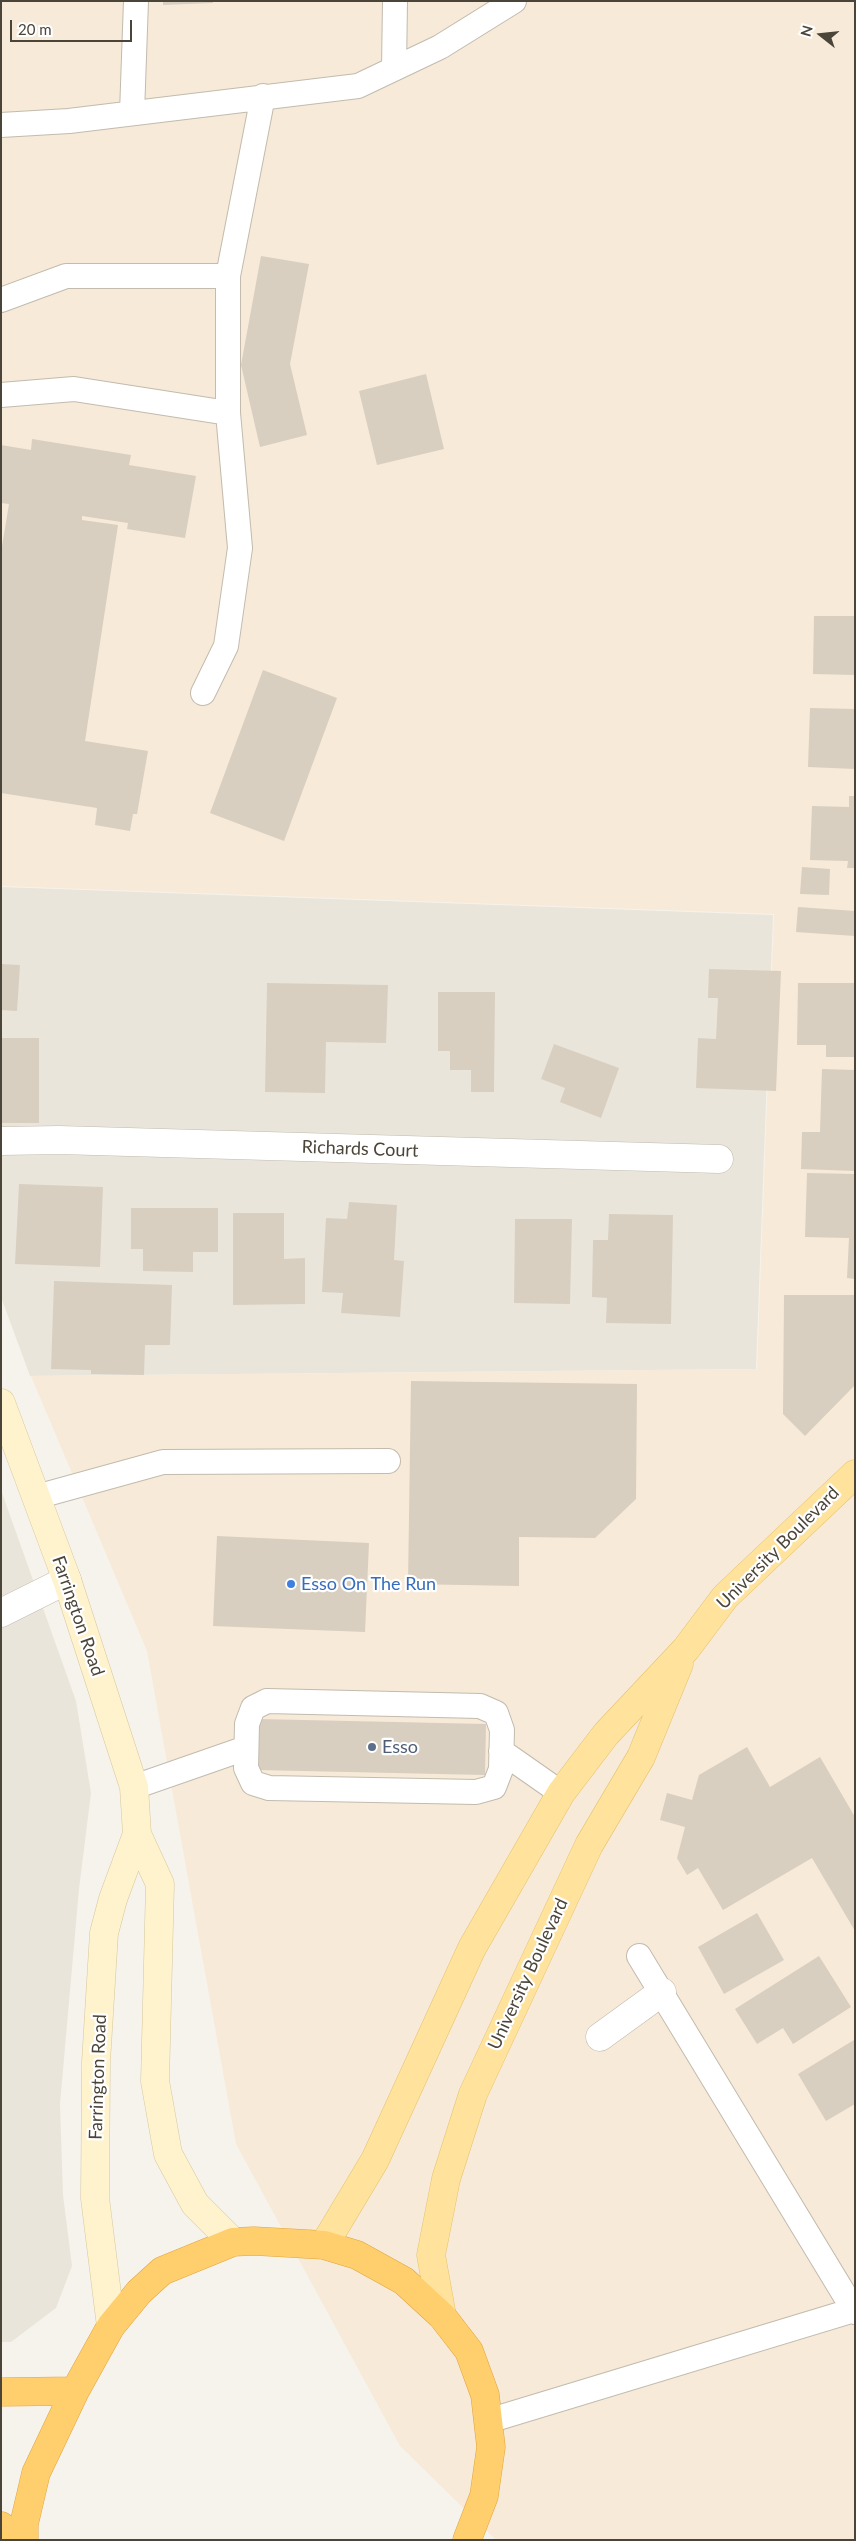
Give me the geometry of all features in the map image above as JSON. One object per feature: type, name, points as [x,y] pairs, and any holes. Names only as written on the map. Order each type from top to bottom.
[{"type":"highway","points":[[24,2540],[24,2524],[36,2473],[75,2391],[111,2326],[138,2292],[162,2271],[232,2242],[324,2244],[356,2255],[404,2281],[442,2316],[470,2351],[484,2395],[491,2447],[489,2474],[484,2496],[467,2540]]},
{"type":"highway","points":[[1,2392],[75,2391]]},
{"type":"highway","points":[[1,2526],[12,2540]]},
{"type":"main road","name":"University Boulevard","points":[[324,2244],[375,2160],[472,1948],[561,1793],[606,1734],[686,1649],[725,1596],[855,1474]]},
{"type":"main road","name":"University Boulevard","points":[[442,2316],[431,2255],[446,2179],[473,2094],[589,1845],[641,1757],[686,1649]]},
{"type":"street","name":"Richards Court","points":[[1,1142],[58,1140],[719,1159]]},
{"type":"street","name":"Farrington Road","points":[[1,1403],[67,1580],[134,1787],[137,1834],[160,1884],[155,2080],[168,2154],[195,2204],[232,2242]]},
{"type":"street","points":[[1,1613],[67,1580]]},
{"type":"street","name":"Farrington Road","points":[[111,2326],[95,2198],[96,2062],[104,1934],[113,1899],[137,1834]]},
{"type":"street","points":[[600,2037],[662,1992]]},
{"type":"lane","points":[[132,113],[136,1]]},
{"type":"lane","points":[[394,69],[395,1]]},
{"type":"lane","points":[[1,125],[69,121],[358,86],[440,47],[514,1]]},
{"type":"lane","points":[[203,693],[226,646],[240,548],[228,413],[228,276],[263,96]]},
{"type":"lane","points":[[1,300],[66,276],[228,276]]},
{"type":"lane","points":[[1,395],[74,389],[228,413]]},
{"type":"lane","points":[[36,1497],[163,1462],[388,1461]]},
{"type":"lane","points":[[267,1701],[480,1706],[496,1714],[502,1730],[501,1769],[494,1787],[476,1792],[269,1788],[253,1782],[246,1768],[246,1748],[247,1724],[253,1708],[267,1701]]},
{"type":"lane","points":[[134,1787],[246,1748]]},
{"type":"lane","points":[[501,1751],[561,1793]]},
{"type":"lane","points":[[488,2421],[854,2311],[639,1956]]},
{"type":"shaded area","points":[[1,1],[855,1],[855,2540],[496,2540],[400,2446],[236,2144],[147,1651],[31,1376],[757,1369],[774,914],[1,886]]},
{"type":"shaded area","points":[[1,887],[773,915],[756,1369],[30,1376],[1,1297]]},
{"type":"shaded area","points":[[1,1490],[76,1701],[91,1793],[79,1889],[60,2104],[63,2195],[72,2266],[56,2308],[11,2342],[1,2342]]},
{"type":"building","points":[[163,1],[213,1],[213,3],[163,5]]},
{"type":"building","points":[[261,256],[309,264],[290,364],[307,435],[260,447],[241,365]]},
{"type":"building","points":[[426,374],[444,449],[377,465],[359,391]]},
{"type":"building","points":[[32,439],[131,455],[129,465],[196,476],[185,538],[127,529],[128,523],[82,516],[82,520],[118,525],[85,741],[148,751],[137,814],[133,814],[130,831],[95,825],[97,808],[1,793],[1,552],[9,504],[1,503],[1,445],[31,450]]},
{"type":"building","points":[[814,616],[855,616],[855,675],[813,674]]},
{"type":"building","points":[[263,670],[337,698],[284,841],[210,813]]},
{"type":"building","points":[[810,708],[855,709],[855,769],[808,767]]},
{"type":"building","points":[[849,796],[855,796],[855,868],[847,868],[848,861],[810,860],[812,806],[849,807]]},
{"type":"building","points":[[802,867],[830,869],[829,895],[800,894]]},
{"type":"building","points":[[798,907],[855,911],[855,936],[796,932]]},
{"type":"building","points":[[1,964],[20,965],[17,1011],[1,1010]]},
{"type":"building","points":[[709,969],[781,971],[776,1091],[696,1088],[698,1038],[716,1039],[718,998],[708,998]]},
{"type":"building","points":[[267,983],[388,985],[386,1043],[326,1042],[325,1093],[265,1092]]},
{"type":"building","points":[[798,983],[855,983],[855,1057],[826,1057],[826,1045],[797,1045]]},
{"type":"building","points":[[438,992],[495,992],[494,1092],[471,1092],[471,1070],[450,1070],[450,1051],[438,1051]]},
{"type":"building","points":[[1,1038],[39,1038],[39,1123],[1,1123]]},
{"type":"building","points":[[554,1044],[619,1068],[601,1118],[560,1102],[565,1088],[541,1079]]},
{"type":"building","points":[[822,1069],[855,1070],[855,1171],[801,1169],[802,1132],[820,1132]]},
{"type":"building","points":[[807,1173],[855,1174],[855,1279],[847,1278],[849,1238],[805,1237]]},
{"type":"building","points":[[19,1184],[103,1187],[100,1267],[15,1264]]},
{"type":"building","points":[[349,1202],[397,1205],[394,1260],[404,1261],[400,1317],[341,1313],[343,1293],[322,1292],[326,1218],[347,1219]]},
{"type":"building","points":[[131,1208],[218,1208],[218,1252],[193,1252],[193,1272],[143,1271],[143,1249],[131,1249]]},
{"type":"building","points":[[233,1213],[284,1213],[284,1259],[305,1258],[305,1304],[233,1305]]},
{"type":"building","points":[[609,1214],[673,1215],[671,1324],[606,1323],[607,1298],[592,1297],[593,1240],[608,1240]]},
{"type":"building","points":[[515,1219],[572,1219],[570,1304],[514,1303]]},
{"type":"building","points":[[54,1281],[172,1285],[170,1345],[145,1345],[144,1375],[91,1374],[91,1370],[51,1369]]},
{"type":"building","points":[[784,1295],[855,1295],[855,1385],[805,1436],[783,1414]]},
{"type":"building","points":[[411,1381],[637,1384],[636,1499],[595,1538],[519,1537],[519,1586],[408,1584]]},
{"type":"building","name":"Esso On The Run","points":[[217,1536],[369,1543],[365,1632],[213,1626]]},
{"type":"building","name":"Esso","points":[[258,1719],[486,1724],[485,1775],[257,1770]]},
{"type":"building","points":[[747,1747],[770,1787],[820,1757],[855,1817],[855,1931],[812,1858],[723,1910],[698,1868],[687,1875],[677,1858],[685,1827],[660,1820],[667,1793],[692,1800],[699,1775]]},
{"type":"building","points":[[757,1913],[784,1960],[724,1994],[698,1947]]},
{"type":"building","points":[[819,1956],[851,2007],[793,2044],[783,2028],[757,2044],[735,2009]]},
{"type":"building","points":[[854,2040],[855,2104],[826,2121],[798,2074]]},
{"type":"place","name":"Esso On The Run","points":[[291,1584]]},
{"type":"place","name":"Esso","points":[[372,1747]]}]
